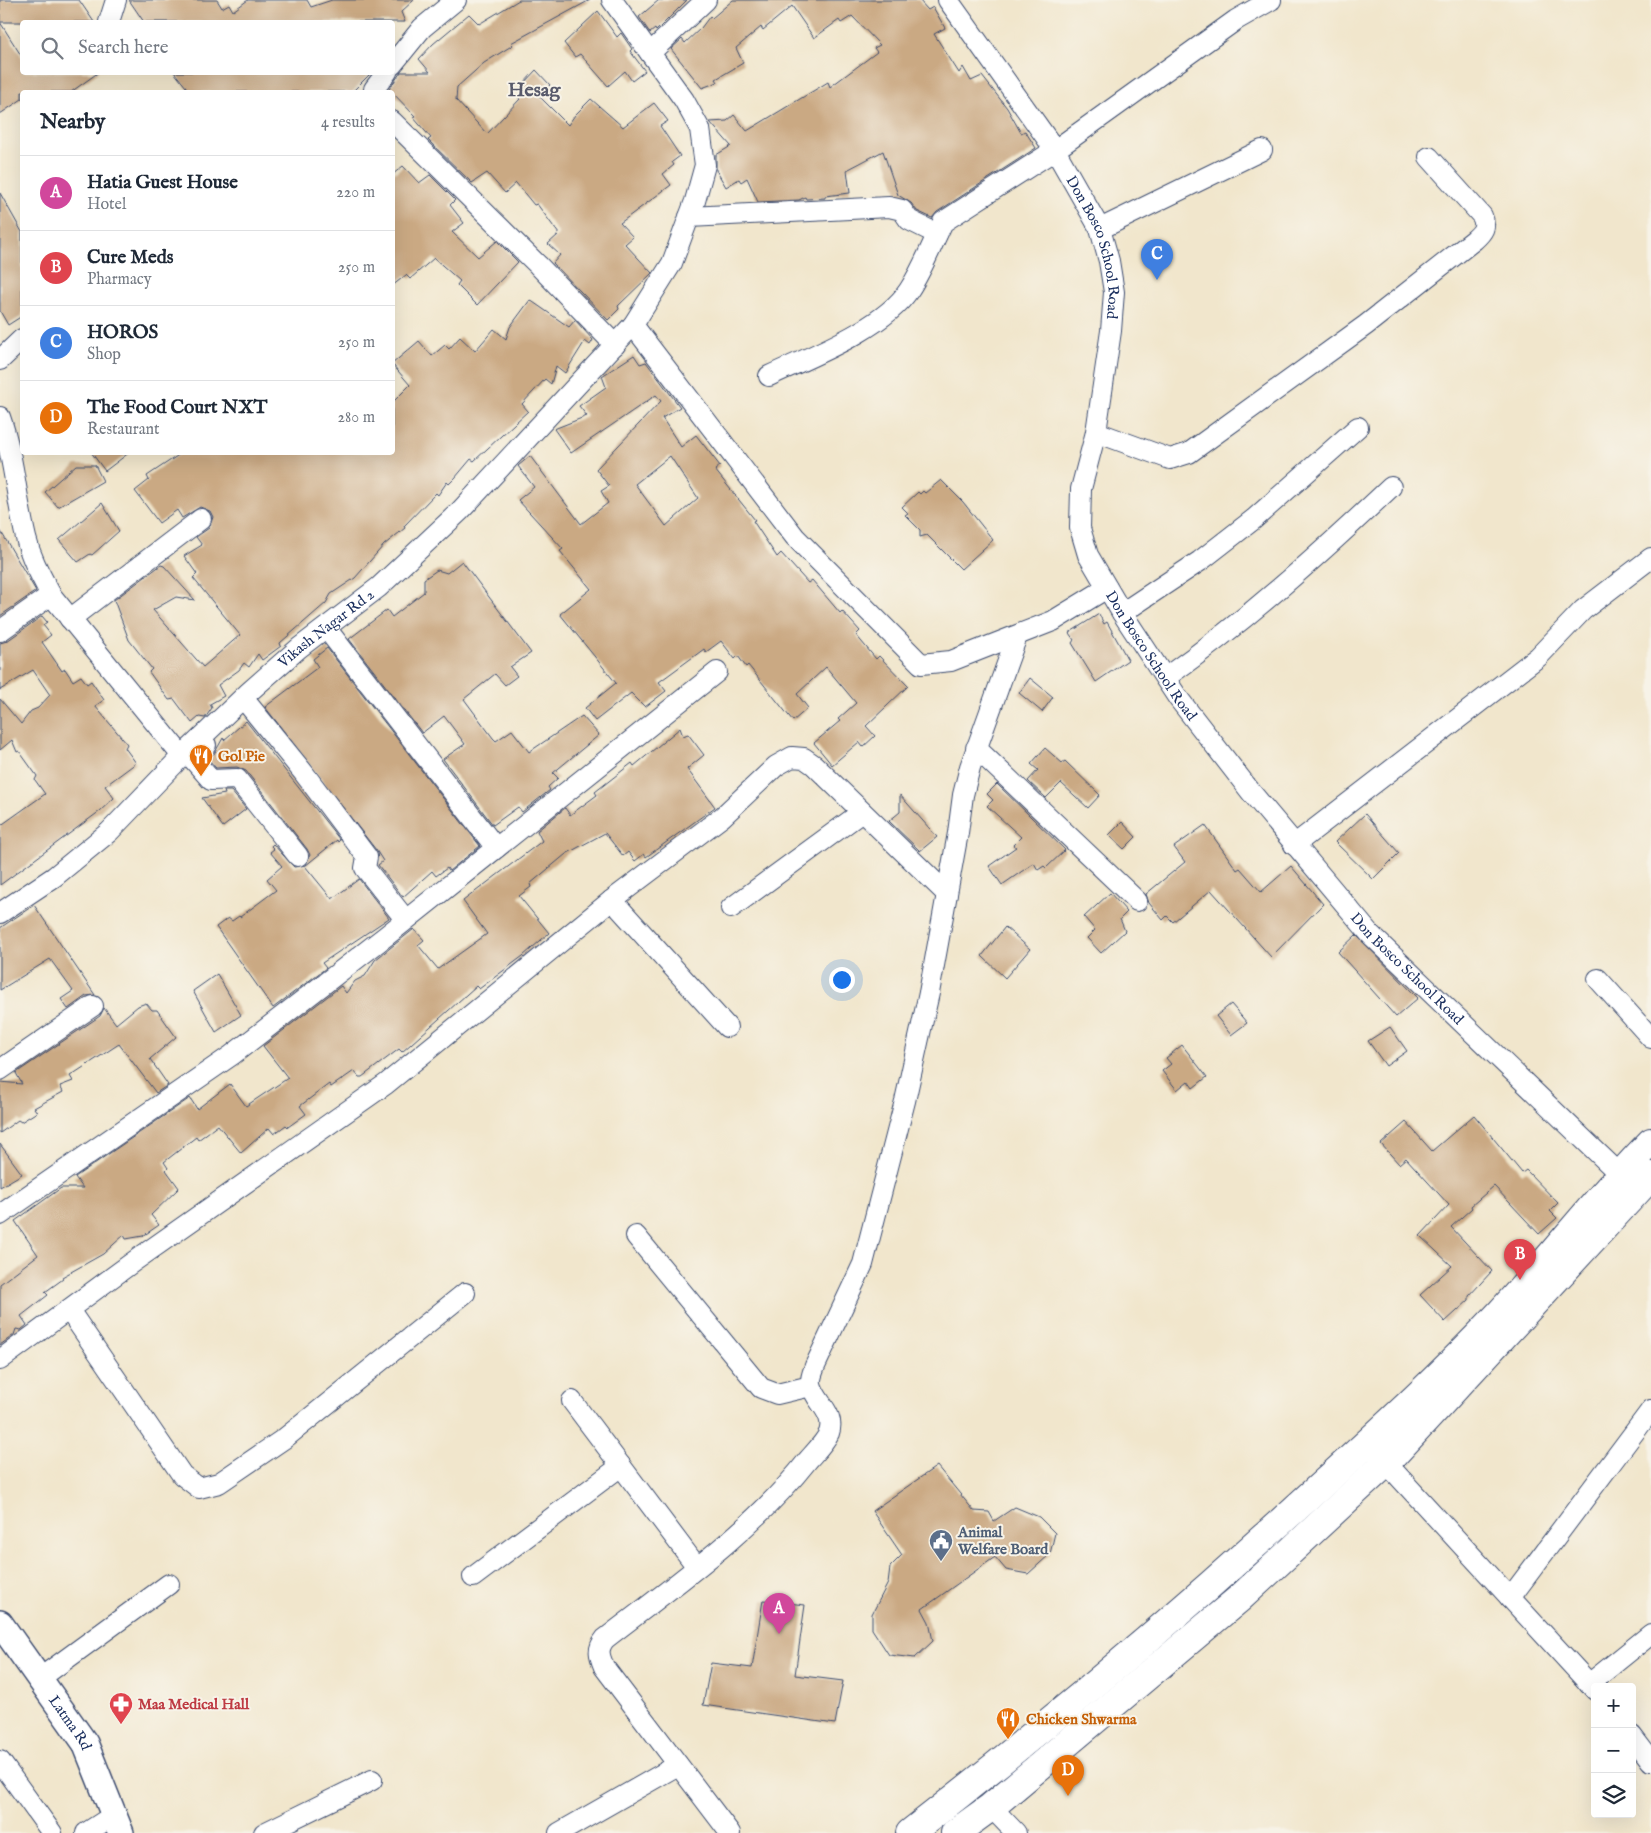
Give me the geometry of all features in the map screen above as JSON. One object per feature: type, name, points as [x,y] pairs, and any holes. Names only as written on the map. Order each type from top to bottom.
[{"type":"main road","points":[[956,1833],[991,1807],[1240,1598],[1386,1463],[1636,1181],[1651,1142]]},
{"type":"main road","points":[[910,1833],[1026,1741],[1198,1597],[1368,1443],[1636,1181]]},
{"type":"street","points":[[110,20],[116,0]]},
{"type":"street","points":[[395,61],[422,28],[456,0]]},
{"type":"street","name":"Vikash Nagar Rd 2","points":[[0,913],[54,877],[109,832],[182,756],[242,698],[326,628],[379,587],[460,511],[633,325],[672,263],[705,165],[700,129],[684,100],[612,0]]},
{"type":"street","points":[[650,53],[706,0]]},
{"type":"street","name":"Don Bosco School Road","points":[[948,0],[1055,150],[1100,229],[1109,261],[1114,292],[1111,331],[1096,432],[1081,489],[1080,528],[1088,554],[1122,613],[1178,698],[1294,845],[1370,934],[1636,1181]]},
{"type":"street","points":[[770,376],[855,336],[897,303],[908,291],[943,222],[1055,150],[1236,20],[1270,0]]},
{"type":"street","points":[[374,90],[385,75]]},
{"type":"street","points":[[395,124],[538,265],[615,345]]},
{"type":"street","points":[[1100,229],[1262,150]]},
{"type":"street","points":[[1096,432],[1170,459],[1189,453],[1366,326],[1474,240],[1483,232],[1485,223],[1482,216],[1429,157]]},
{"type":"street","points":[[689,217],[889,208],[902,210],[909,220],[937,234]]},
{"type":"street","points":[[633,325],[795,537],[921,664],[951,661],[1017,636],[1053,621],[1108,588]]},
{"type":"street","points":[[0,360],[20,341]]},
{"type":"street","points":[[0,417],[14,463],[26,537],[37,570],[51,594],[70,619],[182,756]]},
{"type":"street","points":[[1122,613],[1200,561],[1254,519],[1358,427]]},
{"type":"street","points":[[1165,678],[1223,637],[1312,562],[1391,487]]},
{"type":"street","points":[[70,619],[201,519]]},
{"type":"street","points":[[1294,845],[1538,657],[1583,610],[1651,558]]},
{"type":"street","points":[[0,631],[51,594]]},
{"type":"street","points":[[326,628],[496,848]]},
{"type":"street","points":[[730,1833],[604,1667],[599,1656],[599,1647],[605,1639],[697,1567],[758,1514],[792,1481],[828,1435],[830,1418],[811,1386],[815,1366],[863,1264],[905,1101],[929,993],[963,795],[976,748],[1017,636]]},
{"type":"street","points":[[0,1215],[232,1055],[717,672]]},
{"type":"street","points":[[242,698],[303,772],[367,858],[365,868],[405,919]]},
{"type":"street","points":[[200,738],[206,745],[191,757],[212,780],[236,779],[298,856]]},
{"type":"street","points":[[976,748],[1137,901]]},
{"type":"street","points":[[0,1360],[386,1084],[612,900],[722,817],[776,766],[792,757],[804,758],[814,765],[947,894]]},
{"type":"street","points":[[731,908],[862,812]]},
{"type":"street","points":[[612,900],[727,1027]]},
{"type":"street","points":[[1598,979],[1651,1038]]},
{"type":"street","points":[[0,1070],[92,1006]]},
{"type":"street","points":[[636,1236],[761,1388],[778,1394],[811,1386]]},
{"type":"street","points":[[68,1310],[182,1475],[199,1488],[219,1483],[285,1438],[465,1293]]},
{"type":"street","points":[[572,1401],[697,1567]]},
{"type":"street","points":[[1510,1598],[1651,1410]]},
{"type":"street","points":[[1368,1443],[1591,1686]]},
{"type":"street","points":[[473,1577],[621,1466]]},
{"type":"street","points":[[39,1678],[169,1584]]},
{"type":"street","name":"Latma Rd","points":[[0,1623],[85,1743],[118,1824]]},
{"type":"street","points":[[1596,1683],[1651,1634]]},
{"type":"street","points":[[1636,1741],[1651,1761]]},
{"type":"street","points":[[0,1762],[52,1833]]},
{"type":"street","points":[[559,1833],[678,1765]]},
{"type":"street","points":[[264,1833],[372,1780]]},
{"type":"street","points":[[991,1807],[1016,1833]]},
{"type":"street","points":[[86,1833],[118,1824]]},
{"type":"building","points":[[0,0],[79,0],[93,20],[20,20],[20,22],[0,22]]},
{"type":"building","points":[[129,0],[217,0],[222,8],[229,4],[233,11],[248,0],[307,0],[311,7],[332,0],[414,0],[401,12],[405,22],[395,22],[395,20],[143,20]]},
{"type":"building","points":[[519,0],[590,0],[511,43],[513,45],[484,63],[457,87],[456,100],[487,134],[520,99],[518,97],[526,89],[523,84],[536,70],[550,85],[539,96],[568,125],[591,99],[623,127],[654,103],[668,121],[660,126],[680,156],[672,162],[674,165],[663,174],[671,185],[620,223],[633,237],[625,244],[652,273],[618,306],[619,309],[608,320],[553,263],[560,255],[548,244],[559,234],[537,204],[534,205],[516,183],[505,193],[487,173],[472,183],[428,140],[431,138],[413,117],[415,116],[395,95],[395,90],[389,89],[401,72],[430,72],[419,59],[433,44],[469,14],[479,24]]},
{"type":"building","points":[[659,0],[687,0],[656,31],[655,29],[650,33],[639,17]]},
{"type":"building","points":[[733,0],[919,0],[928,10],[933,7],[945,28],[934,34],[959,73],[963,67],[971,81],[982,76],[1007,108],[1021,133],[1025,131],[1036,148],[937,212],[932,218],[917,211],[911,203],[898,195],[883,151],[847,170],[850,193],[825,196],[825,198],[806,199],[805,197],[799,200],[758,202],[747,178],[741,182],[739,179],[726,187],[716,170],[716,155],[731,146],[710,122],[727,121],[734,115],[747,131],[828,82],[830,87],[877,52],[874,48],[880,45],[852,16],[841,23],[839,20],[814,38],[792,6],[763,30],[761,27],[736,48],[743,63],[716,79],[718,82],[702,88],[671,49],[682,39],[685,43],[701,28],[710,16],[712,18]]},
{"type":"building","points":[[598,11],[617,37],[621,33],[632,49],[630,51],[645,71],[632,81],[625,71],[608,86],[580,54],[575,57],[564,43]]},
{"type":"building","points":[[0,22],[20,54],[20,75],[95,75],[74,90],[20,90],[20,100],[0,114]]},
{"type":"building","points":[[176,75],[369,75],[354,90],[188,90]]},
{"type":"building","points":[[403,166],[419,183],[430,175],[455,200],[450,205],[464,223],[452,232],[478,257],[497,241],[518,262],[477,305],[457,285],[460,281],[434,258],[410,279],[406,275],[395,284],[395,173]]},
{"type":"building","points":[[0,193],[20,228],[20,317],[8,325],[0,311]]},
{"type":"building","points":[[530,300],[569,327],[575,320],[593,340],[590,345],[585,341],[565,373],[556,366],[551,384],[545,379],[522,404],[528,411],[474,461],[471,459],[449,484],[447,482],[438,495],[436,493],[404,526],[405,528],[384,545],[355,578],[331,594],[326,603],[280,643],[281,646],[262,660],[258,654],[249,667],[244,663],[239,670],[218,685],[224,696],[210,704],[212,708],[205,718],[199,717],[192,723],[174,699],[169,700],[149,672],[152,669],[129,640],[114,600],[161,565],[195,600],[176,597],[153,610],[203,667],[240,635],[193,578],[197,574],[184,556],[202,545],[196,537],[209,528],[213,517],[210,511],[200,507],[182,518],[177,510],[159,523],[135,491],[149,480],[147,476],[178,455],[395,455],[395,400],[410,385],[395,368],[395,361],[419,341],[432,356],[445,345],[449,349],[460,337],[475,351],[494,329],[506,339],[510,327]]},
{"type":"building","points":[[634,355],[640,364],[646,362],[680,407],[662,418],[681,447],[696,435],[720,466],[715,470],[755,520],[753,521],[777,557],[781,553],[808,583],[812,580],[840,613],[842,611],[860,631],[856,635],[876,659],[879,656],[908,686],[866,726],[875,736],[863,747],[859,742],[832,765],[814,743],[840,721],[838,719],[856,703],[826,667],[797,694],[808,708],[793,721],[748,665],[746,667],[738,656],[735,659],[721,641],[706,652],[704,649],[659,682],[666,691],[645,707],[631,693],[595,721],[585,708],[616,683],[560,614],[591,589],[560,551],[563,549],[518,500],[534,487],[518,466],[530,456],[581,524],[608,503],[601,491],[609,486],[596,469],[661,401],[656,395],[571,453],[554,429],[587,416],[579,406],[606,387],[602,376]],"holes":[[[670,456],[698,498],[666,526],[635,484]]]},
{"type":"building","points":[[93,455],[126,455],[105,471]]},
{"type":"building","points":[[76,465],[95,465],[103,481],[58,507],[45,492]]},
{"type":"building","points":[[941,480],[963,502],[993,540],[961,569],[927,535],[920,537],[920,530],[905,515],[908,513],[902,507],[918,492],[920,494],[923,491],[925,493]]},
{"type":"building","points":[[102,503],[119,531],[92,555],[90,554],[78,562],[59,540]]},
{"type":"building","points":[[0,530],[36,591],[0,616]]},
{"type":"building","points":[[462,561],[531,653],[510,667],[517,676],[505,685],[495,674],[464,699],[493,738],[496,741],[512,730],[529,752],[582,716],[599,735],[553,773],[558,778],[548,787],[550,790],[522,812],[518,807],[493,825],[443,759],[465,744],[444,716],[422,733],[349,639],[387,610],[392,617],[424,592],[424,579],[437,570],[447,573]]},
{"type":"building","points":[[1099,614],[1104,624],[1107,622],[1128,660],[1096,682],[1072,643],[1074,640],[1069,633]]},
{"type":"building","points":[[42,616],[47,622],[43,625],[51,635],[42,642],[62,671],[65,669],[73,681],[81,676],[87,684],[91,681],[104,700],[95,706],[127,744],[125,748],[136,763],[105,786],[114,798],[100,811],[0,885],[0,826],[45,794],[35,780],[37,776],[19,751],[17,752],[12,740],[0,750],[0,699],[21,724],[31,711],[38,708],[50,695],[33,670],[0,690],[0,643],[7,641]]},
{"type":"building","points":[[327,648],[480,846],[449,871],[447,868],[436,876],[432,871],[403,897],[378,865],[383,861],[376,850],[265,707],[318,667],[313,659]]},
{"type":"building","points":[[1030,678],[1053,697],[1042,712],[1019,693]]},
{"type":"building","points":[[246,721],[340,840],[338,842],[337,840],[305,866],[332,899],[359,879],[389,918],[322,963],[326,968],[273,1008],[216,927],[228,918],[232,921],[240,917],[276,890],[267,879],[282,866],[270,852],[274,849],[271,846],[273,844],[294,867],[306,865],[310,855],[246,771],[237,767],[216,768],[208,759],[214,754],[223,738],[224,740]]},
{"type":"building","points":[[680,728],[683,736],[688,734],[704,755],[687,769],[715,807],[646,857],[644,854],[635,861],[628,852],[623,856],[605,833],[566,854],[530,884],[531,887],[519,896],[549,933],[523,956],[479,989],[476,986],[402,1052],[399,1049],[362,1077],[359,1077],[354,1071],[331,1087],[329,1084],[300,1106],[306,1114],[288,1127],[286,1125],[274,1134],[269,1128],[241,1153],[218,1125],[198,1140],[196,1137],[164,1162],[168,1168],[166,1170],[179,1188],[151,1215],[159,1225],[143,1236],[126,1239],[124,1235],[103,1254],[62,1277],[63,1279],[45,1292],[48,1295],[21,1316],[27,1325],[21,1330],[16,1329],[14,1335],[0,1345],[0,1284],[38,1255],[15,1221],[61,1188],[83,1188],[75,1177],[190,1098],[197,1109],[230,1084],[246,1106],[288,1078],[263,1046],[341,986],[346,993],[355,981],[365,976],[375,960],[414,929],[424,940],[418,945],[438,969],[487,934],[463,901],[542,841],[537,831],[565,808],[570,815],[597,795],[595,792],[632,763],[634,766]]},
{"type":"building","points":[[1045,748],[1062,763],[1065,761],[1100,795],[1088,808],[1061,783],[1046,798],[1028,781],[1038,770],[1031,764]]},
{"type":"building","points":[[997,784],[1065,850],[1046,868],[1044,866],[1038,870],[1034,863],[1002,885],[989,866],[1016,847],[1013,845],[1021,837],[987,806],[993,800],[987,794]]},
{"type":"building","points":[[224,791],[231,791],[246,809],[223,827],[202,798],[225,794]]},
{"type":"building","points":[[900,795],[937,837],[920,851],[889,821],[900,812]]},
{"type":"building","points":[[1365,814],[1399,853],[1373,879],[1335,842]]},
{"type":"building","points":[[1122,822],[1136,837],[1124,849],[1109,835]]},
{"type":"building","points":[[1205,825],[1237,870],[1240,868],[1261,892],[1291,866],[1323,904],[1271,957],[1211,890],[1173,922],[1167,916],[1163,920],[1149,903],[1146,894],[1185,862],[1174,847]]},
{"type":"building","points":[[1110,893],[1127,912],[1120,919],[1125,931],[1101,953],[1087,938],[1095,930],[1084,917]]},
{"type":"building","points":[[34,905],[95,995],[86,996],[68,1009],[61,999],[73,991],[50,959],[0,990],[0,928]]},
{"type":"building","points":[[1005,927],[1030,949],[1005,978],[982,956]]},
{"type":"building","points":[[1356,935],[1418,998],[1396,1017],[1338,952]]},
{"type":"building","points":[[217,974],[241,1015],[216,1032],[193,991]]},
{"type":"building","points":[[146,1003],[152,1010],[157,1010],[176,1037],[150,1059],[168,1085],[156,1093],[119,1044],[70,1076],[73,1081],[60,1086],[63,1092],[34,1108],[37,1112],[21,1122],[18,1120],[0,1133],[0,1082],[22,1084],[16,1073],[100,1016],[104,1008],[116,1024],[138,1006]]},
{"type":"building","points":[[1231,1004],[1247,1023],[1231,1035],[1216,1016]]},
{"type":"building","points":[[1390,1027],[1407,1051],[1386,1066],[1368,1041]]},
{"type":"building","points":[[1182,1045],[1207,1077],[1193,1088],[1188,1081],[1177,1090],[1162,1071],[1171,1064],[1166,1058]]},
{"type":"building","points":[[1474,1115],[1522,1173],[1526,1170],[1558,1203],[1550,1211],[1557,1218],[1539,1234],[1494,1186],[1471,1206],[1472,1208],[1451,1227],[1492,1271],[1469,1296],[1469,1300],[1445,1322],[1420,1295],[1452,1266],[1420,1236],[1449,1205],[1406,1158],[1399,1164],[1381,1144],[1406,1122],[1432,1151]]},
{"type":"building","points":[[0,1144],[22,1174],[0,1187]]},
{"type":"building","name":"Animal Welfare Board","points":[[937,1466],[974,1511],[989,1512],[994,1521],[1015,1507],[1039,1517],[1055,1533],[1050,1554],[1028,1574],[1006,1570],[995,1557],[922,1609],[929,1622],[933,1641],[915,1658],[889,1655],[872,1629],[872,1614],[888,1583],[890,1567],[902,1555],[872,1511]]},
{"type":"building","points":[[763,1600],[805,1605],[795,1675],[843,1681],[835,1724],[703,1705],[711,1663],[752,1668]]},
{"type":"place","name":"HOROS","points":[[1157,280]]},
{"type":"place","name":"Gol Pie","points":[[201,777]]},
{"type":"place","name":"Cure Meds","points":[[1520,1280]]},
{"type":"place","name":"Animal Welfare Board","points":[[941,1562]]},
{"type":"place","name":"Hatia Guest House","points":[[779,1634]]},
{"type":"place","name":"Maa Medical Hall","points":[[121,1725]]},
{"type":"place","name":"Chicken Shwarma","points":[[1008,1740]]},
{"type":"place","name":"The Food Court NXT","points":[[1068,1796]]},
{"type":"district","name":"Hesag","points":[[534,90]]}]
